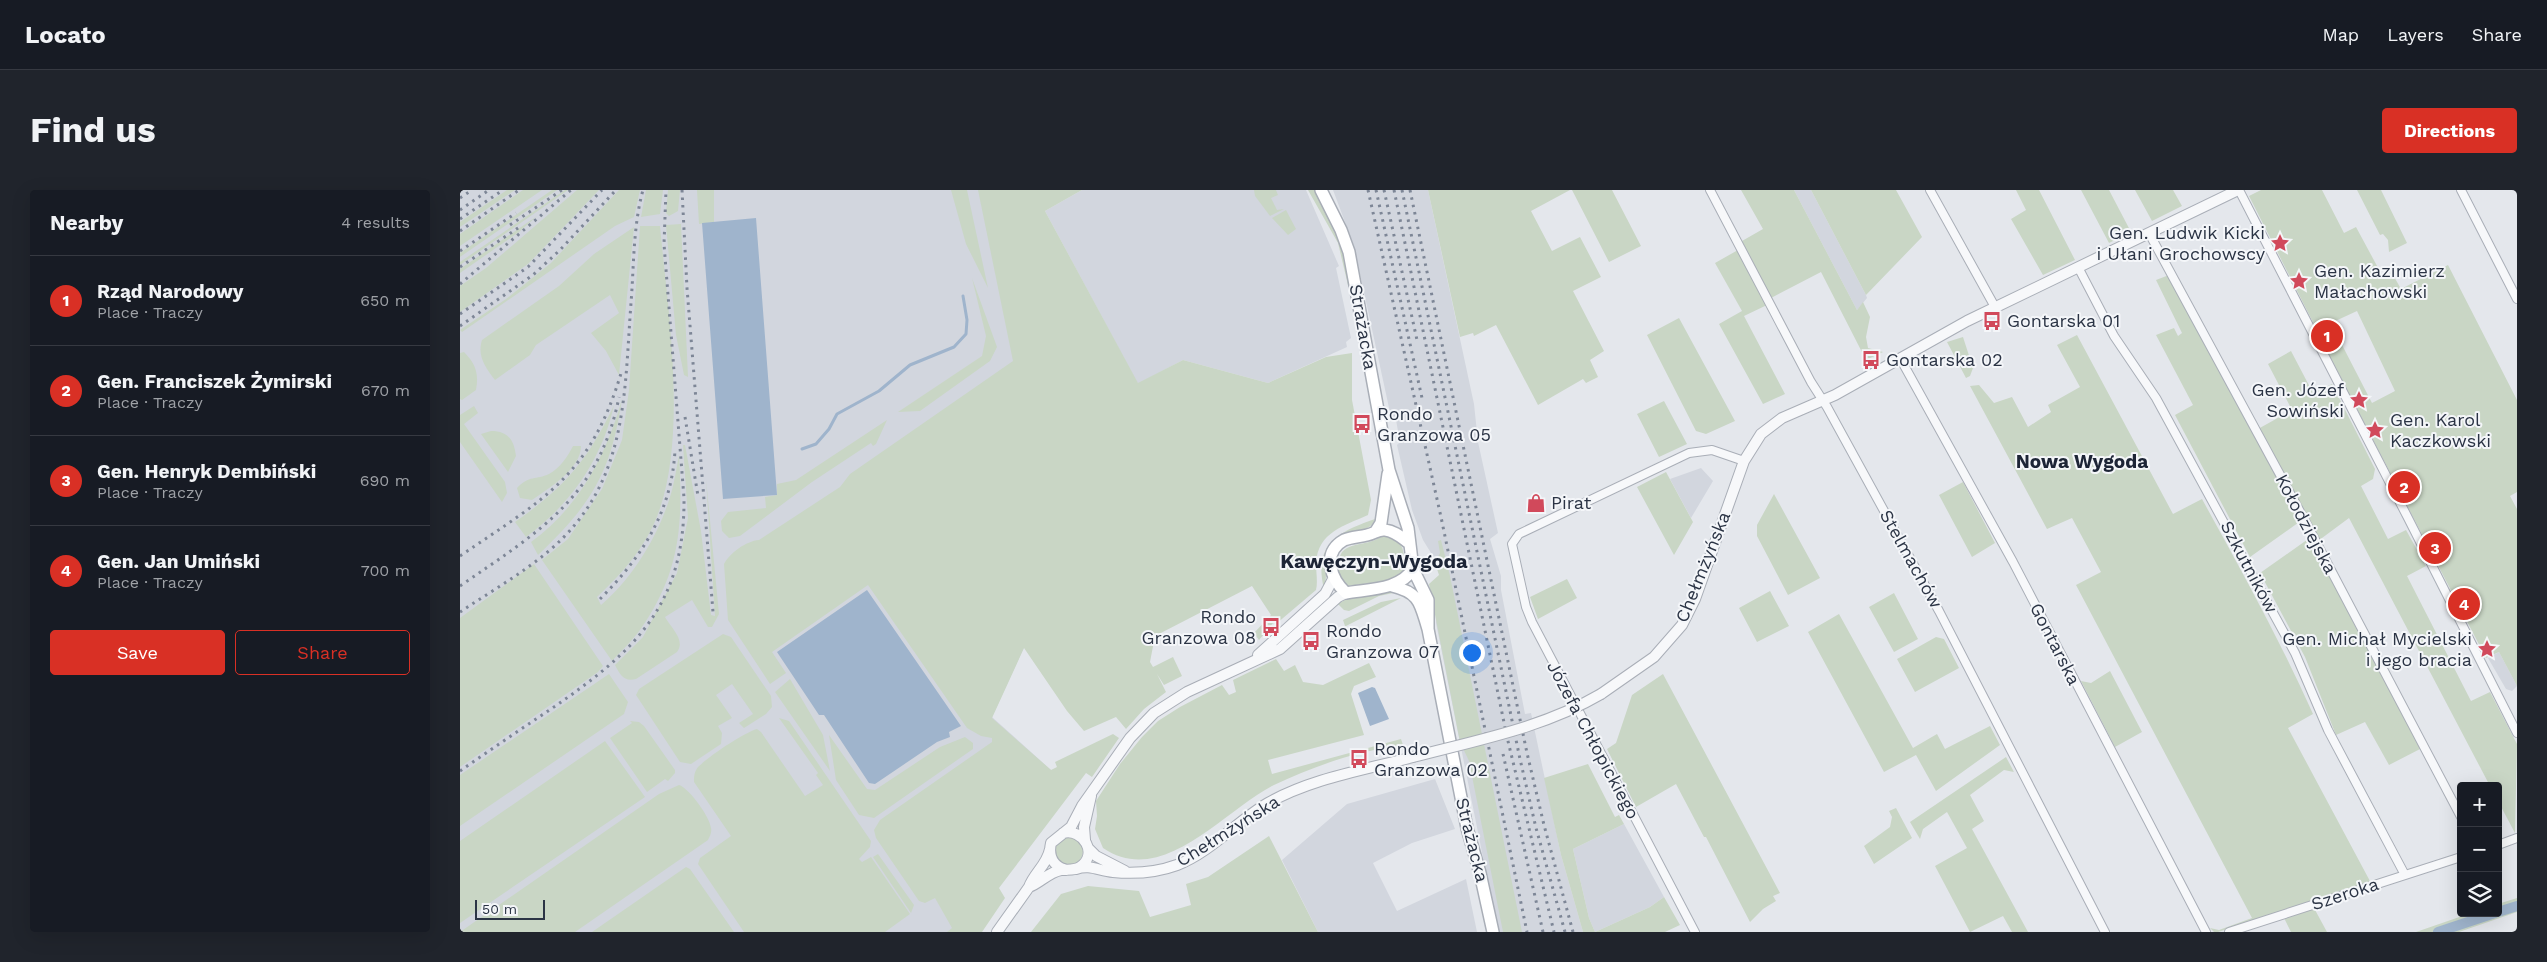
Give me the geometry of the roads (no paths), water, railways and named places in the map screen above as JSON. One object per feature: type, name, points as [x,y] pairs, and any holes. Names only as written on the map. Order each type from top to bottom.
[{"type":"main road","name":"Strażacka","points":[[1321,190],[1341,230],[1348,252],[1389,470],[1408,528],[1409,543]]},
{"type":"main road","name":"Strażacka","points":[[1376,531],[1381,523],[1389,470]]},
{"type":"main road","points":[[1376,531],[1393,532],[1409,543],[1413,569],[1406,578],[1392,586],[1346,593],[1333,578],[1330,560],[1338,545],[1346,539],[1376,531]]},
{"type":"main road","name":"Strażacka","points":[[1413,569],[1427,595],[1428,630]]},
{"type":"main road","name":"Strażacka","points":[[1392,586],[1408,591],[1418,598],[1428,630],[1465,818],[1493,932]]},
{"type":"street","name":"Stelmachów","points":[[1710,190],[1811,382],[1824,401],[1939,610],[2106,932]]},
{"type":"street","points":[[1930,190],[1995,307]]},
{"type":"street","name":"Chełmżyńska","points":[[1029,887],[1055,872],[1089,866],[1113,872],[1153,871],[1176,865],[1196,855],[1250,815],[1283,795],[1315,783],[1541,722],[1574,709],[1601,694],[1654,657],[1682,625],[1695,598],[1744,461],[1754,443],[1770,425],[1788,415],[1824,401],[1995,307],[2238,190]]},
{"type":"street","points":[[2238,190],[2517,734]]},
{"type":"street","points":[[2462,190],[2517,299]]},
{"type":"street","name":"Kołodziejska","points":[[2149,233],[2304,519],[2457,809]]},
{"type":"street","name":"Szkutników","points":[[2078,267],[2114,336],[2156,398],[2295,652],[2328,730],[2405,875]]},
{"type":"street","name":"Gontarska","points":[[1900,358],[2013,562],[2206,932]]},
{"type":"street","name":"Józefa Chłopickiego","points":[[1695,932],[1532,622],[1512,549],[1514,540],[1519,534],[1689,453],[1712,450],[1744,461]]},
{"type":"street","points":[[1254,659],[1325,594],[1333,578]]},
{"type":"street","points":[[1092,795],[1084,827],[1087,844],[1086,861],[1071,870],[1053,862],[1050,848],[1054,839],[1071,826],[1082,806],[1092,795],[1130,738],[1154,713],[1180,695],[1254,659],[1280,649],[1338,597],[1346,593]]},
{"type":"street","points":[[1062,833],[1073,832],[1087,844]]},
{"type":"street","points":[[2502,844],[2517,838]]},
{"type":"street","name":"Chełmżyńska","points":[[1087,844],[1096,856],[1126,871]]},
{"type":"street","name":"Chełmżyńska","points":[[997,932],[1047,860],[1050,848]]},
{"type":"street","name":"Szeroka","points":[[2230,932],[2457,858]]},
{"type":"water","points":[[756,218],[777,495],[723,499],[702,223]]},
{"type":"water","points":[[867,590],[961,726],[949,732],[950,737],[937,742],[875,784],[869,783],[824,715],[819,715],[777,652]]},
{"type":"water","points":[[1372,687],[1375,688],[1389,719],[1370,726],[1358,693]]},
{"type":"waterway","points":[[802,449],[816,444],[829,429],[837,414],[879,391],[910,365],[954,347],[966,334],[967,320],[963,296]]},
{"type":"waterway","points":[[2502,911],[2517,906]]},
{"type":"waterway","points":[[2438,932],[2483,917]]},
{"type":"railway","points":[[460,198],[472,190]]},
{"type":"railway","points":[[460,210],[489,190]]},
{"type":"railway","points":[[460,219],[503,190]]},
{"type":"railway","points":[[460,231],[519,190]]},
{"type":"railway","points":[[510,225],[562,190]]},
{"type":"railway","points":[[460,284],[571,190]]},
{"type":"railway","points":[[460,314],[528,267],[602,190]]},
{"type":"railway","points":[[460,326],[533,275],[560,250],[616,190]]},
{"type":"railway","points":[[460,612],[518,574],[550,550],[576,524],[595,496],[608,467],[617,436],[623,404],[636,232],[643,190]]},
{"type":"railway","points":[[460,771],[581,688],[630,646],[649,623],[664,597],[675,569],[682,536],[684,498],[664,244],[666,190]]},
{"type":"railway","points":[[682,190],[687,288],[713,612]]},
{"type":"railway","points":[[1368,190],[1441,517],[1527,932]]},
{"type":"railway","points":[[1376,190],[1422,398]]},
{"type":"railway","points":[[1384,190],[1417,340]]},
{"type":"railway","points":[[1394,190],[1507,737],[1554,932]]},
{"type":"railway","points":[[1402,190],[1520,759],[1536,828],[1565,932]]},
{"type":"railway","points":[[1410,190],[1527,753],[1573,932]]},
{"type":"railway","points":[[460,251],[516,213]]},
{"type":"railway","points":[[460,267],[521,226]]},
{"type":"railway","points":[[460,556],[540,500],[580,460],[596,436],[610,406],[622,370]]},
{"type":"railway","points":[[460,586],[539,529],[561,509],[580,487],[597,462],[610,432],[619,397]]},
{"type":"railway","points":[[685,417],[698,496]]},
{"type":"railway","points":[[600,599],[629,567],[652,532],[668,493],[673,472],[675,450]]},
{"type":"railway","points":[[1503,754],[1543,932]]},
{"type":"place","name":"Gen. Ludwik Kicki i Ułani Grochowscy","points":[[2280,243]]},
{"type":"place","name":"Gen. Kazimierz Małachowski","points":[[2299,281]]},
{"type":"place","name":"Gontarska 01","points":[[1992,321]]},
{"type":"place","name":"Rząd Narodowy","points":[[2327,336]]},
{"type":"place","name":"Gontarska 02","points":[[1871,360]]},
{"type":"place","name":"Gen. Józef Sowiński","points":[[2359,400]]},
{"type":"place","name":"Rondo Granzowa 05","points":[[1362,424]]},
{"type":"place","name":"Gen. Karol Kaczkowski","points":[[2375,430]]},
{"type":"place","name":"Gen. Franciszek Żymirski","points":[[2404,487]]},
{"type":"place","name":"Pirat","points":[[1536,503]]},
{"type":"place","name":"Gen. Henryk Dembiński","points":[[2435,548]]},
{"type":"place","name":"Gen. Jan Umiński","points":[[2464,604]]},
{"type":"place","name":"Rondo Granzowa 08","points":[[1271,627]]},
{"type":"place","name":"Rondo Granzowa 07","points":[[1311,641]]},
{"type":"place","name":"Gen. Michał Mycielski i jego bracia","points":[[2487,649]]},
{"type":"place","name":"Rondo Granzowa 02","points":[[1359,759]]},
{"type":"district","name":"Nowa Wygoda","points":[[2082,461]]},
{"type":"district","name":"Kawęczyn-Wygoda","points":[[1374,561]]}]
